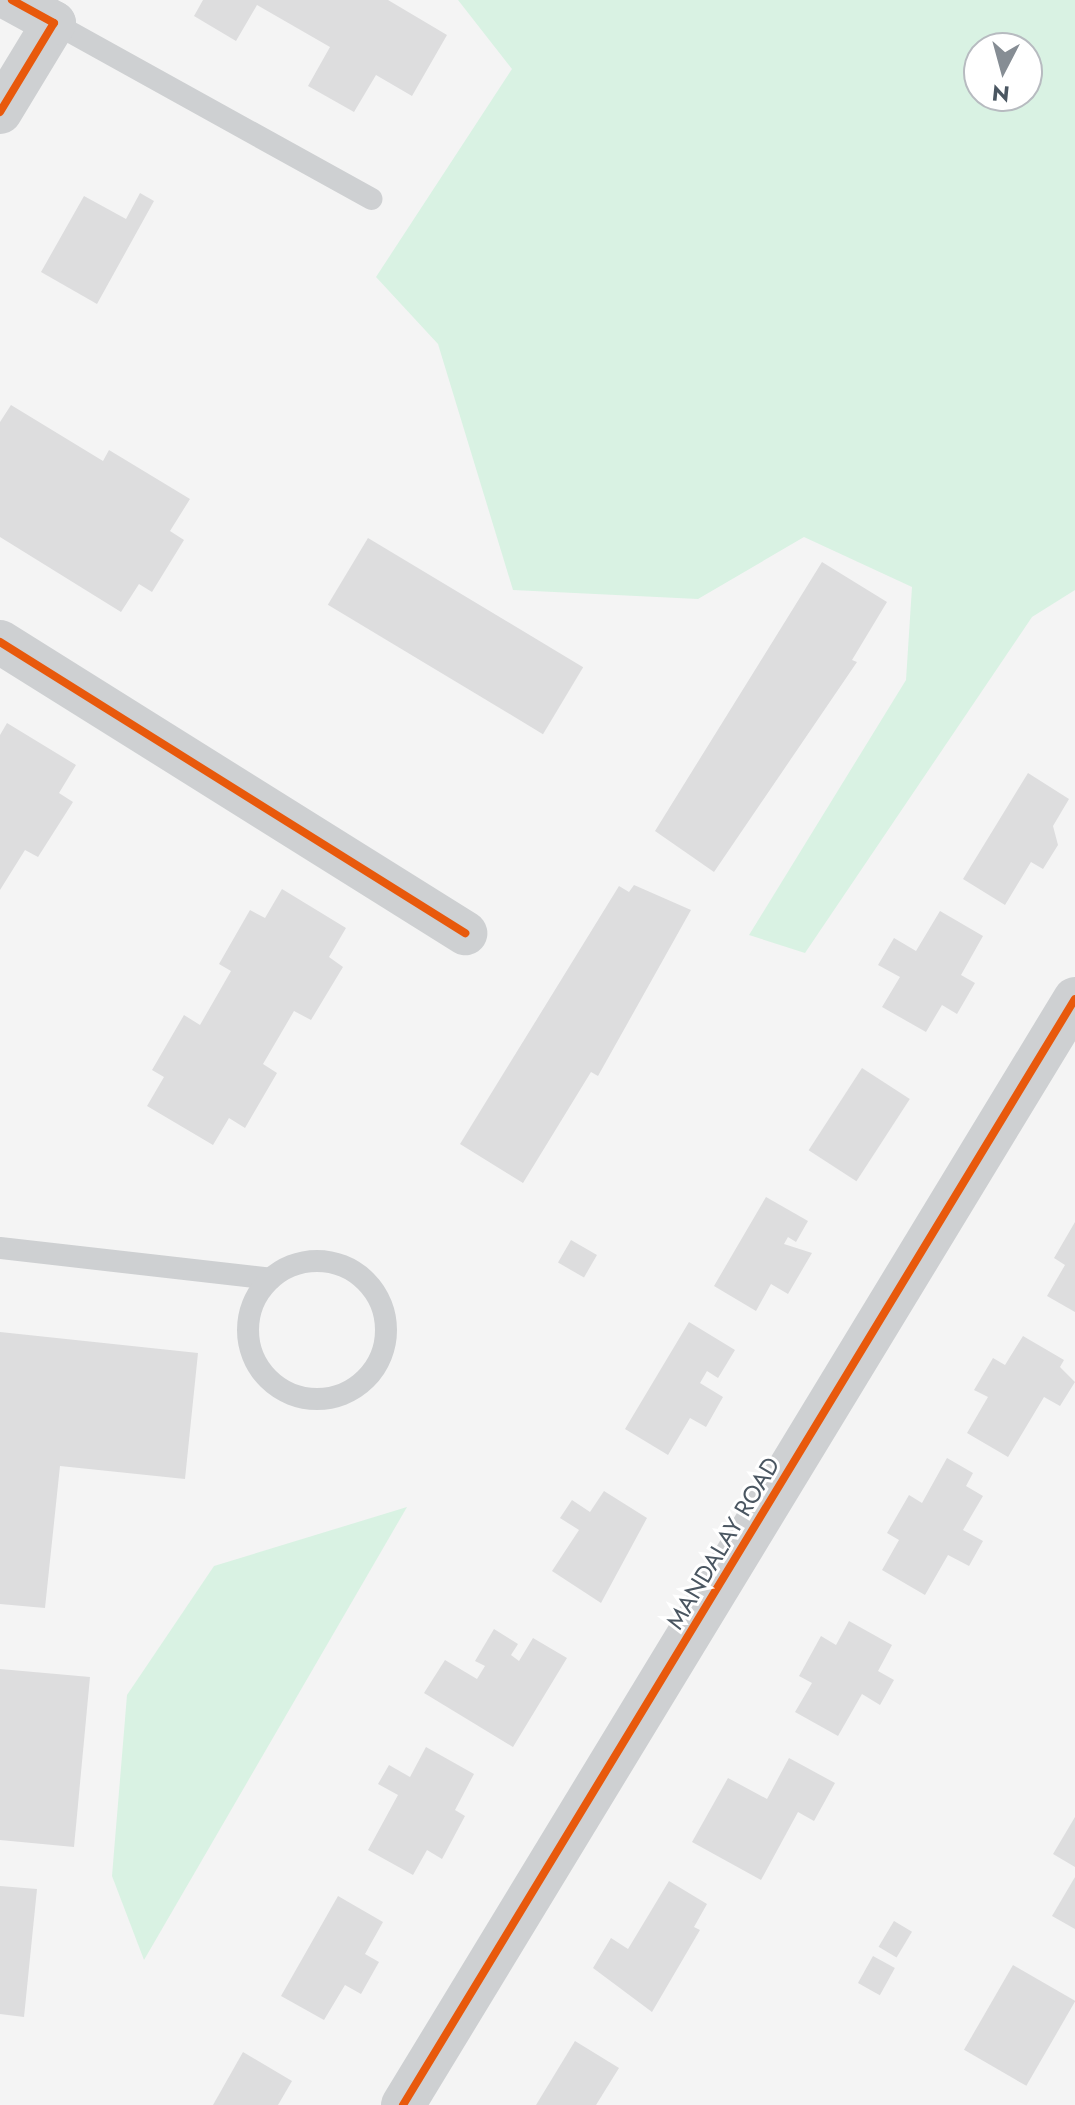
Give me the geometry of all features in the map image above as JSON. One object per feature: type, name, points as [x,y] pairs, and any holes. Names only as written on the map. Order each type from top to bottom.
[{"type":"street","points":[[0,112],[54,23],[12,0]]},
{"type":"street","points":[[0,642],[465,933]]},
{"type":"street","name":"MANDALAY ROAD","points":[[403,2105],[1075,999]]},
{"type":"lane","points":[[54,23],[371,199]]},
{"type":"lane","points":[[0,1248],[270,1279],[312,1261],[335,1263],[365,1281],[383,1311],[386,1334],[369,1376],[352,1390],[308,1399],[268,1380],[255,1362],[248,1329],[270,1279]]},
{"type":"green space","points":[[458,0],[1075,0],[1075,590],[1032,617],[805,953],[749,935],[906,680],[912,587],[804,537],[698,599],[513,590],[438,344],[376,277],[512,69]]},
{"type":"green space","points":[[407,1507],[144,1960],[112,1876],[127,1695],[214,1566]]},
{"type":"building","points":[[203,0],[388,0],[447,35],[412,96],[376,75],[354,112],[308,86],[330,47],[257,5],[236,41],[194,16]]},
{"type":"building","points":[[140,193],[154,201],[97,304],[41,272],[84,196],[126,219]]},
{"type":"building","points":[[11,405],[103,461],[109,450],[190,499],[170,531],[184,540],[152,592],[139,584],[121,612],[0,537],[0,422]]},
{"type":"building","points":[[368,538],[583,667],[543,734],[328,605]]},
{"type":"building","points":[[822,562],[887,602],[852,660],[857,662],[714,872],[655,831]]},
{"type":"building","points":[[7,723],[76,765],[59,793],[73,802],[38,857],[25,850],[0,890],[0,735]]},
{"type":"building","points":[[1028,773],[1069,799],[1053,826],[1058,845],[1043,869],[1031,862],[1005,905],[963,879]]},
{"type":"building","points":[[634,885],[691,910],[598,1076],[591,1072],[523,1183],[460,1144],[619,886],[629,892]]},
{"type":"building","points":[[282,889],[346,928],[329,957],[343,967],[311,1020],[294,1011],[263,1064],[277,1073],[245,1128],[229,1118],[213,1145],[147,1106],[164,1077],[152,1070],[184,1015],[200,1025],[231,971],[219,964],[250,910],[265,918]]},
{"type":"building","points":[[940,911],[983,936],[961,975],[975,983],[957,1014],[942,1005],[926,1032],[882,1007],[900,977],[878,965],[894,938],[916,951]]},
{"type":"building","points":[[862,1068],[910,1099],[856,1181],[809,1150]]},
{"type":"building","points":[[766,1197],[808,1221],[796,1242],[788,1237],[784,1244],[812,1253],[788,1294],[771,1284],[756,1311],[714,1286]]},
{"type":"building","points":[[1075,1222],[1075,1312],[1047,1296],[1065,1265],[1054,1258]]},
{"type":"building","points":[[571,1240],[597,1255],[584,1278],[558,1263]]},
{"type":"building","points":[[689,1322],[735,1350],[718,1378],[707,1371],[700,1383],[723,1397],[706,1427],[690,1418],[668,1455],[625,1429]]},
{"type":"building","points":[[0,1332],[198,1353],[185,1479],[60,1466],[45,1608],[0,1604]]},
{"type":"building","points":[[1023,1336],[1064,1360],[1060,1367],[1075,1382],[1060,1406],[1044,1397],[1008,1457],[967,1433],[988,1397],[974,1390],[993,1358],[1005,1365]]},
{"type":"building","points":[[947,1458],[973,1473],[966,1486],[983,1496],[963,1530],[983,1541],[969,1566],[948,1555],[925,1595],[882,1570],[899,1540],[887,1533],[909,1495],[922,1503]]},
{"type":"building","points":[[604,1491],[647,1518],[601,1603],[552,1571],[579,1530],[560,1518],[572,1500],[590,1512]]},
{"type":"building","points":[[849,1621],[892,1645],[878,1671],[894,1680],[880,1705],[862,1694],[838,1736],[795,1712],[812,1683],[799,1676],[821,1636],[836,1645]]},
{"type":"building","points":[[494,1629],[518,1644],[511,1655],[519,1661],[533,1638],[567,1658],[513,1747],[424,1693],[445,1660],[477,1679],[485,1666],[475,1661]]},
{"type":"building","points":[[0,1669],[90,1677],[74,1847],[0,1840]]},
{"type":"building","points":[[426,1747],[474,1774],[455,1810],[465,1816],[442,1859],[427,1850],[413,1875],[368,1850],[398,1795],[378,1784],[389,1765],[410,1777]]},
{"type":"building","points":[[789,1758],[835,1783],[814,1821],[798,1812],[761,1880],[692,1842],[728,1778],[767,1799]]},
{"type":"building","points":[[1075,1817],[1075,1867],[1053,1854]]},
{"type":"building","points":[[1075,1877],[1075,1929],[1052,1916]]},
{"type":"building","points":[[669,1881],[707,1904],[694,1927],[700,1930],[652,2012],[593,1968],[611,1938],[628,1949]]},
{"type":"building","points":[[0,1886],[37,1889],[24,2017],[0,2014]]},
{"type":"building","points":[[338,1896],[383,1922],[365,1954],[379,1962],[361,1994],[345,1985],[324,2020],[281,1996]]},
{"type":"building","points":[[894,1921],[912,1932],[897,1958],[879,1947]]},
{"type":"building","points":[[873,1956],[895,1968],[880,1995],[858,1983]]},
{"type":"building","points":[[1013,1965],[1075,2001],[1026,2086],[964,2050]]},
{"type":"building","points":[[575,2041],[619,2068],[596,2105],[536,2105]]},
{"type":"building","points":[[243,2052],[292,2081],[278,2105],[213,2105]]},
{"type":"cycle path","points":[[0,112],[54,23],[12,0]]},
{"type":"cycle path","points":[[0,642],[465,933]]},
{"type":"cycle path","points":[[403,2105],[1075,999]]}]
